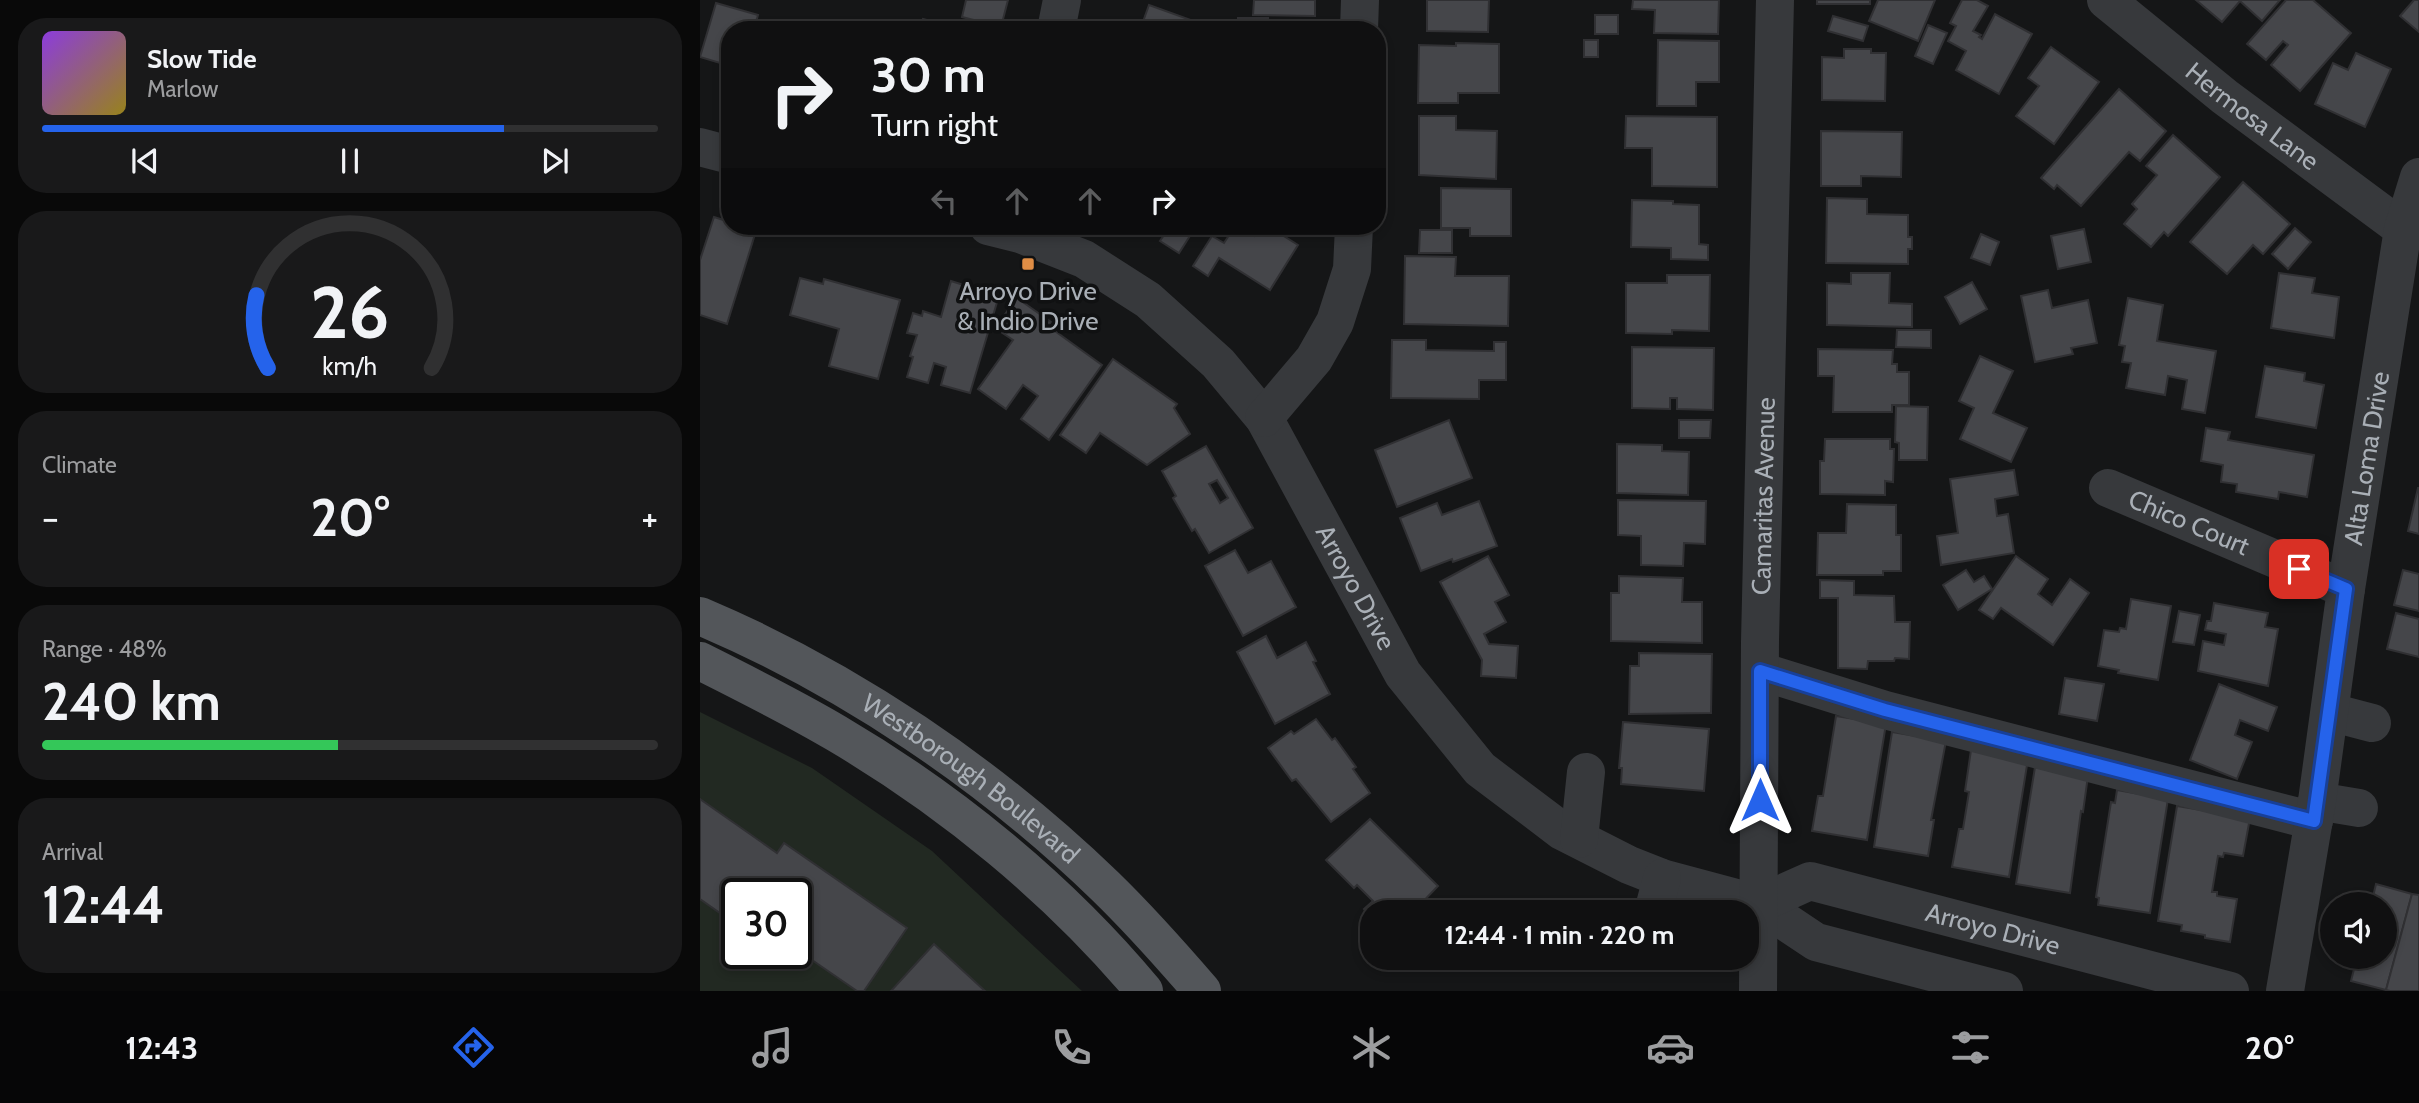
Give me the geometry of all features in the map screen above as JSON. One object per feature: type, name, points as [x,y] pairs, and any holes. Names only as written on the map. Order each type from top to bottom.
[{"type":"main road","name":"Westborough Boulevard","points":[[700,616],[794,661],[863,701],[992,788],[1104,886],[1157,939],[1202,991]]},
{"type":"main road","name":"Westborough Boulevard","points":[[700,661],[837,733],[966,822],[1074,915],[1144,991]]},
{"type":"street","points":[[1058,21],[1062,0]]},
{"type":"street","points":[[1360,0],[1360,21]]},
{"type":"street","name":"Camaritas Avenue","points":[[1759,904],[1760,671],[1775,0]]},
{"type":"street","name":"Hermosa Lane","points":[[2106,0],[2225,97],[2403,229]]},
{"type":"street","points":[[700,147],[721,153]]},
{"type":"street","name":"Alta Loma Drive","points":[[2285,991],[2316,811],[2346,589],[2403,229],[2419,177]]},
{"type":"street","name":"Arroyo Drive","points":[[1025,235],[1084,259],[1148,300],[1218,363],[1264,418],[1403,674],[1480,769],[1562,831],[1629,865],[1657,895],[1714,900]]},
{"type":"street","points":[[1264,418],[1314,359],[1335,322],[1352,269],[1354,235]]},
{"type":"street","name":"Chico Court","points":[[2108,488],[2346,589]]},
{"type":"street","points":[[1760,671],[1885,710],[2316,811],[2359,808]]},
{"type":"street","points":[[2330,712],[2372,723]]},
{"type":"street","points":[[1579,839],[1586,772]]},
{"type":"street","name":"Arroyo Drive","points":[[1759,904],[1810,881],[2230,991]]},
{"type":"street","name":"Arroyo Drive","points":[[1759,904],[1816,942],[2004,991]]},
{"type":"street","name":"Camaritas Avenue","points":[[1758,970],[1758,991]]},
{"type":"shaded area","points":[[700,712],[812,768],[932,851],[1082,991],[700,991]]},
{"type":"building","points":[[966,0],[1008,0],[1003,21],[978,21],[962,17]]},
{"type":"building","points":[[1254,0],[1315,0],[1315,16],[1253,15]]},
{"type":"building","points":[[1427,0],[1489,0],[1488,32],[1427,31]]},
{"type":"building","points":[[1633,0],[1719,0],[1718,34],[1654,33],[1655,10],[1632,9]]},
{"type":"building","points":[[1817,0],[1870,0],[1870,4],[1817,4]]},
{"type":"building","points":[[1878,0],[1935,0],[1918,41],[1869,21]]},
{"type":"building","points":[[1962,0],[1977,0],[1988,6],[1973,31],[1981,35],[1979,37],[1982,39],[1995,14],[2032,34],[1999,94],[1956,70],[1966,51],[1948,41],[1956,26],[1950,23]]},
{"type":"building","points":[[2196,0],[2280,0],[2262,21],[2240,1],[2222,22]]},
{"type":"building","points":[[2286,0],[2313,0],[2351,33],[2300,91],[2271,65],[2288,45],[2283,41],[2266,60],[2247,44]]},
{"type":"building","points":[[2414,0],[2419,0],[2419,32],[2400,16]]},
{"type":"building","points":[[716,3],[758,15],[756,21],[721,21],[721,63],[700,57]]},
{"type":"building","points":[[1149,5],[1194,21],[1143,21]]},
{"type":"building","points":[[1595,15],[1618,15],[1618,34],[1595,34]]},
{"type":"building","points":[[1833,16],[1868,26],[1863,41],[1828,31]]},
{"type":"building","points":[[1238,18],[1268,18],[1268,21],[1238,21]]},
{"type":"building","points":[[1928,25],[1947,33],[1933,64],[1915,56]]},
{"type":"building","points":[[1584,40],[1598,40],[1598,57],[1584,57]]},
{"type":"building","points":[[1658,40],[1719,41],[1719,82],[1696,82],[1696,106],[1657,106]]},
{"type":"building","points":[[1456,43],[1499,44],[1499,93],[1458,93],[1458,103],[1418,103],[1419,45],[1456,46]]},
{"type":"building","points":[[2051,47],[2099,82],[2054,144],[2016,116],[2039,86],[2028,78]]},
{"type":"building","points":[[1844,49],[1871,49],[1871,53],[1886,53],[1885,101],[1822,100],[1822,57],[1844,58]]},
{"type":"building","points":[[2356,53],[2391,69],[2365,127],[2315,104],[2333,63],[2348,70]]},
{"type":"building","points":[[2119,89],[2166,131],[2140,161],[2129,152],[2081,206],[2057,185],[2054,189],[2041,178]]},
{"type":"building","points":[[1419,116],[1456,116],[1456,130],[1497,131],[1496,179],[1419,175]]},
{"type":"building","points":[[1626,116],[1717,117],[1717,187],[1652,186],[1652,148],[1625,148]]},
{"type":"building","points":[[1821,131],[1902,132],[1901,177],[1861,176],[1861,186],[1821,186]]},
{"type":"building","points":[[2173,135],[2220,177],[2168,236],[2164,232],[2151,247],[2124,224],[2137,209],[2132,204],[2157,175],[2146,166]]},
{"type":"building","points":[[2243,182],[2290,224],[2263,254],[2253,245],[2227,274],[2190,242]]},
{"type":"building","points":[[1441,188],[1511,189],[1511,236],[1470,236],[1470,228],[1441,228]]},
{"type":"building","points":[[1827,198],[1867,199],[1867,214],[1908,215],[1908,237],[1912,237],[1912,249],[1908,249],[1908,264],[1826,263]]},
{"type":"building","points":[[1632,200],[1699,205],[1699,244],[1708,245],[1708,260],[1671,259],[1671,248],[1631,247]]},
{"type":"building","points":[[714,217],[721,219],[721,235],[755,235],[727,324],[700,315],[700,260]]},
{"type":"building","points":[[2295,228],[2311,242],[2288,269],[2272,254]]},
{"type":"building","points":[[2084,229],[2091,262],[2058,269],[2051,236]]},
{"type":"building","points":[[1420,230],[1452,230],[1452,253],[1419,253]]},
{"type":"building","points":[[1981,234],[1999,242],[1990,265],[1971,258]]},
{"type":"building","points":[[1164,235],[1191,235],[1179,253],[1160,241]]},
{"type":"building","points":[[1229,235],[1282,235],[1298,245],[1270,290],[1219,258],[1208,276],[1193,266],[1212,236],[1224,243]]},
{"type":"building","points":[[1405,256],[1456,257],[1455,276],[1509,276],[1508,326],[1404,324]]},
{"type":"building","points":[[1851,273],[1890,273],[1889,303],[1912,304],[1912,327],[1827,325],[1827,283],[1851,284]]},
{"type":"building","points":[[2279,273],[2315,278],[2312,293],[2339,297],[2334,338],[2271,328]]},
{"type":"building","points":[[1667,275],[1710,275],[1709,331],[1672,330],[1672,334],[1626,333],[1626,283],[1667,283]]},
{"type":"building","points":[[800,278],[823,284],[824,279],[900,300],[878,379],[829,366],[839,329],[790,315]]},
{"type":"building","points":[[951,281],[986,292],[986,295],[998,299],[970,393],[941,385],[946,367],[934,363],[928,383],[907,377],[917,335],[907,333],[913,313],[922,316],[923,311],[941,317]]},
{"type":"building","points":[[1972,282],[1987,309],[1960,324],[1945,297]]},
{"type":"building","points":[[2048,290],[2052,308],[2088,300],[2097,343],[2071,348],[2073,354],[2035,362],[2021,296]]},
{"type":"building","points":[[1017,298],[1051,322],[1048,326],[1102,365],[1049,440],[1021,419],[1038,396],[1023,385],[1006,409],[978,389],[1013,340],[995,328]]},
{"type":"building","points":[[2128,298],[2163,305],[2157,341],[2216,351],[2205,413],[2182,409],[2187,380],[2168,376],[2165,395],[2126,388],[2131,363],[2122,362],[2125,346],[2119,345]]},
{"type":"building","points":[[1897,330],[1931,330],[1931,348],[1896,347]]},
{"type":"building","points":[[1392,340],[1426,340],[1426,350],[1494,351],[1494,342],[1506,342],[1506,380],[1479,380],[1479,399],[1391,398]]},
{"type":"building","points":[[1632,347],[1714,348],[1713,410],[1677,409],[1677,398],[1670,398],[1670,409],[1632,408]]},
{"type":"building","points":[[1818,349],[1893,350],[1892,364],[1897,364],[1897,372],[1909,372],[1909,405],[1892,405],[1892,412],[1833,412],[1834,376],[1818,376]]},
{"type":"building","points":[[1980,356],[2013,371],[1993,413],[2027,428],[2011,462],[1960,439],[1974,408],[1959,401]]},
{"type":"building","points":[[1113,359],[1177,404],[1174,408],[1190,434],[1147,465],[1100,433],[1086,453],[1060,435]]},
{"type":"building","points":[[2265,366],[2305,373],[2304,381],[2324,385],[2316,428],[2256,417]]},
{"type":"building","points":[[1896,406],[1928,407],[1927,460],[1899,460],[1899,443],[1895,442]]},
{"type":"building","points":[[1449,420],[1472,478],[1397,507],[1375,450]]},
{"type":"building","points":[[1679,420],[1711,420],[1710,438],[1679,438]]},
{"type":"building","points":[[2206,428],[2230,432],[2228,440],[2314,455],[2307,497],[2279,492],[2278,499],[2236,492],[2237,484],[2221,482],[2223,465],[2201,461]]},
{"type":"building","points":[[1825,439],[1890,439],[1890,449],[1894,449],[1893,482],[1885,481],[1885,495],[1820,494],[1820,461],[1824,461]]},
{"type":"building","points":[[1617,444],[1662,445],[1662,451],[1689,452],[1688,495],[1617,493]]},
{"type":"building","points":[[1206,446],[1253,528],[1209,553],[1195,529],[1192,531],[1173,498],[1176,496],[1162,471]],"holes":[[[1217,480],[1228,498],[1220,503],[1209,484]]]},
{"type":"building","points":[[2014,470],[2018,495],[1995,499],[1997,516],[2008,514],[2014,553],[1941,565],[1937,536],[1958,533],[1950,479]]},
{"type":"building","points":[[2419,488],[2419,534],[2408,531]]},
{"type":"building","points":[[1618,500],[1706,501],[1705,544],[1684,543],[1683,566],[1641,565],[1641,536],[1618,535]]},
{"type":"building","points":[[1479,501],[1497,546],[1421,571],[1400,518],[1437,503],[1442,515]]},
{"type":"building","points":[[1847,504],[1896,505],[1896,535],[1901,535],[1901,571],[1883,571],[1883,575],[1817,575],[1818,533],[1846,533]]},
{"type":"building","points":[[1235,550],[1248,573],[1271,561],[1296,607],[1243,636],[1205,566]]},
{"type":"building","points":[[1488,556],[1509,595],[1495,602],[1506,622],[1484,634],[1489,644],[1518,646],[1516,678],[1481,676],[1482,660],[1440,582]]},
{"type":"building","points":[[2016,556],[2048,579],[2038,594],[2052,605],[2070,579],[2089,593],[2053,645],[2001,608],[1993,619],[1979,610]]},
{"type":"building","points":[[1966,570],[1974,582],[1984,576],[1992,589],[1958,610],[1943,585]]},
{"type":"building","points":[[2403,570],[2419,574],[2419,611],[2394,605]]},
{"type":"building","points":[[1619,576],[1683,578],[1682,602],[1702,602],[1702,643],[1611,641],[1611,593],[1619,593]]},
{"type":"building","points":[[1820,580],[1854,581],[1854,595],[1894,596],[1895,622],[1910,622],[1909,659],[1868,661],[1867,669],[1838,668],[1838,598],[1820,598]]},
{"type":"building","points":[[2131,599],[2171,606],[2158,680],[2118,673],[2119,670],[2098,666],[2104,630],[2119,632],[2120,628],[2126,629]]},
{"type":"building","points":[[2214,603],[2268,613],[2265,627],[2278,629],[2268,686],[2198,671],[2203,641],[2224,645],[2226,634],[2205,630],[2207,621],[2211,621]]},
{"type":"building","points":[[2179,611],[2200,615],[2194,645],[2173,642]]},
{"type":"building","points":[[2396,613],[2419,619],[2419,657],[2387,649]]},
{"type":"building","points":[[1266,636],[1277,658],[1306,642],[1330,694],[1275,724],[1237,652]]},
{"type":"building","points":[[1639,653],[1712,654],[1711,713],[1629,714],[1630,666],[1639,666]]},
{"type":"building","points":[[2065,678],[2104,684],[2097,721],[2059,714]]},
{"type":"building","points":[[2219,684],[2277,707],[2268,731],[2240,720],[2235,735],[2252,742],[2237,779],[2190,760]]},
{"type":"building","points":[[1836,716],[1886,724],[1867,840],[1812,831],[1818,796],[1823,796]]},
{"type":"building","points":[[1316,719],[1332,740],[1335,738],[1356,767],[1353,769],[1370,793],[1331,822],[1296,779],[1292,781],[1268,748],[1291,731],[1294,734]]},
{"type":"building","points":[[1623,722],[1709,729],[1704,791],[1621,784],[1622,768],[1619,768]]},
{"type":"building","points":[[1892,732],[1946,741],[1931,820],[1934,820],[1928,856],[1874,847]]},
{"type":"building","points":[[1971,750],[2028,759],[2009,877],[1952,867],[1959,829],[1963,829],[1969,792],[1965,791]]},
{"type":"building","points":[[2035,767],[2088,776],[2070,893],[2016,884]]},
{"type":"building","points":[[2117,790],[2168,799],[2150,913],[2098,905],[2099,898],[2096,897],[2111,802],[2115,803]]},
{"type":"building","points":[[700,799],[777,853],[784,843],[907,928],[864,991],[857,991],[812,960],[812,878],[721,878],[721,914],[700,899]]},
{"type":"building","points":[[2177,806],[2250,818],[2243,856],[2224,853],[2223,857],[2218,856],[2212,892],[2217,892],[2217,896],[2237,899],[2230,942],[2181,931],[2182,925],[2158,921]]},
{"type":"building","points":[[1370,819],[1438,886],[1425,900],[1372,900],[1357,885],[1354,888],[1326,860]]},
{"type":"building","points":[[2376,884],[2412,894],[2397,949],[2397,892],[2374,892]]},
{"type":"building","points":[[2412,894],[2419,895],[2419,991],[2386,990],[2392,969],[2397,969],[2397,949]]},
{"type":"building","points":[[934,944],[985,991],[891,991]]},
{"type":"building","points":[[2354,969],[2392,969],[2386,990],[2351,981]]},
{"type":"place","name":"Arroyo Drive & Indio Drive","points":[[1028,264]]},
{"type":"route","points":[[1760,800],[1760,671],[1885,710],[2314,821],[2346,589],[2299,569]]}]
